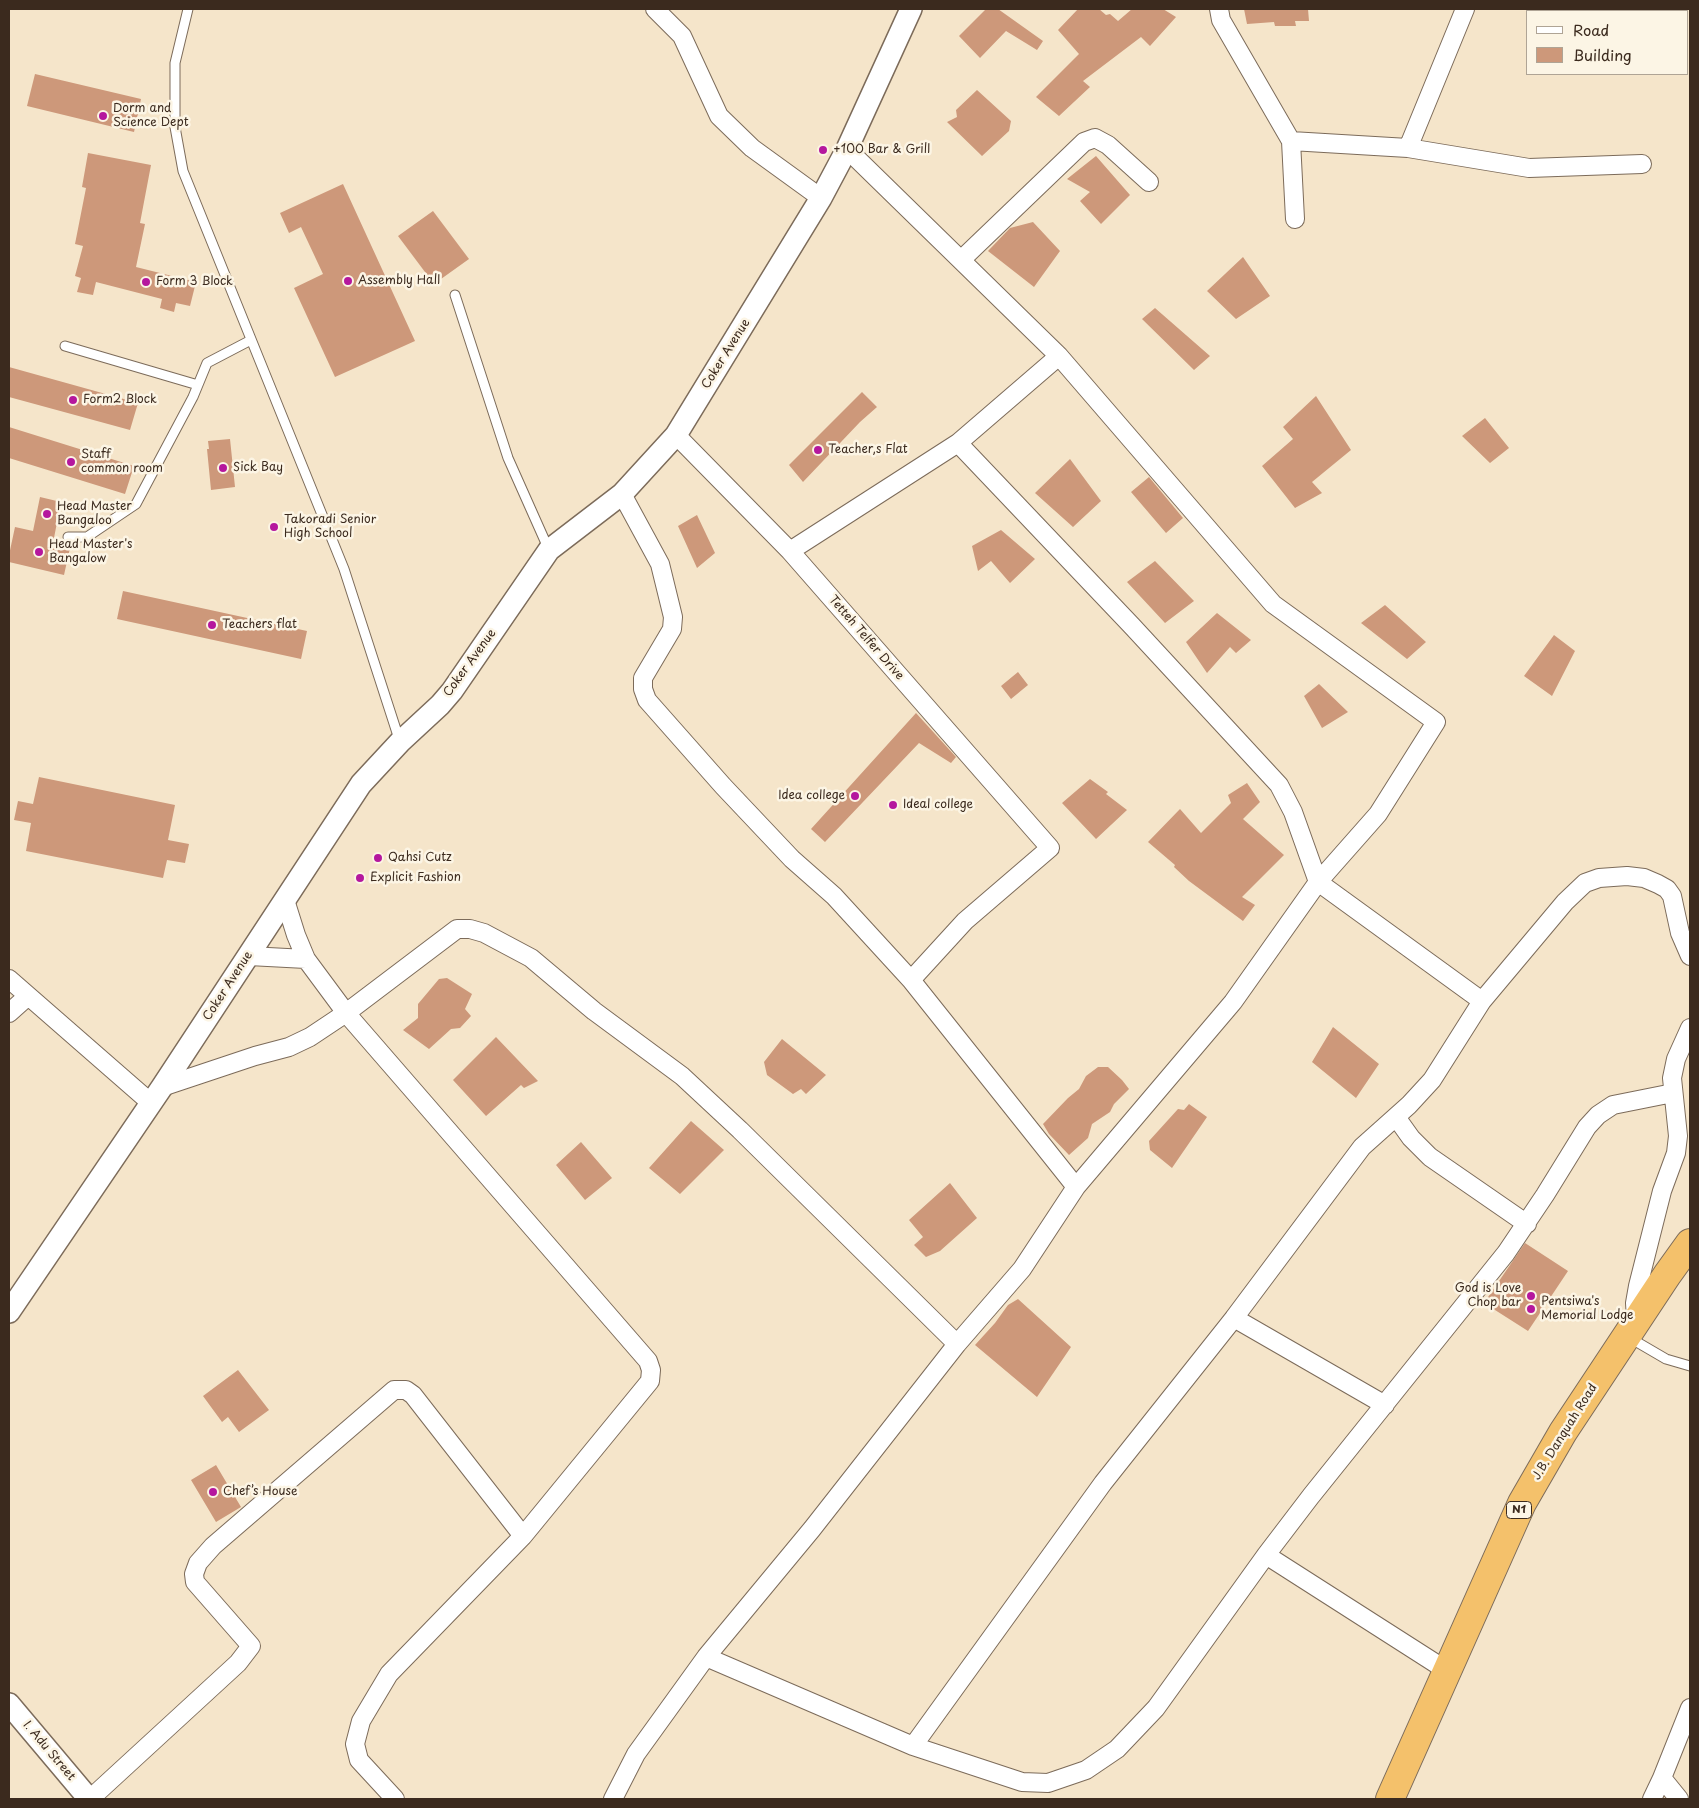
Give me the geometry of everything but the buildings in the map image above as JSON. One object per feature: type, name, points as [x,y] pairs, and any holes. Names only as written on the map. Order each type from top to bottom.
[{"type":"highway","name":"J.B. Danquah Road","points":[[1390,1799],[1522,1503],[1563,1432],[1690,1243]]},
{"type":"street","points":[[656,9],[682,36],[719,116],[752,148],[822,198]]},
{"type":"street","name":"Coker Avenue","points":[[9,1312],[157,1095],[361,784],[452,691],[549,550],[622,494],[676,435],[822,198],[847,149],[911,9]]},
{"type":"street","points":[[1219,9],[1221,20],[1291,141],[1295,219]]},
{"type":"street","points":[[1408,148],[1465,9]]},
{"type":"street","points":[[960,260],[1084,142],[1095,138],[1108,145],[1149,182]]},
{"type":"street","points":[[1291,141],[1408,148],[1529,168],[1642,164]]},
{"type":"street","points":[[614,1799],[636,1754],[706,1657],[812,1529],[957,1344],[1022,1269],[1076,1187],[1233,1002],[1318,882],[1378,814],[1436,722],[1273,604],[1059,356],[847,149]]},
{"type":"street","points":[[790,551],[958,444],[1059,356]]},
{"type":"street","name":"Tetteh Telfer Drive","points":[[676,435],[790,551],[1050,848],[966,921],[911,980]]},
{"type":"street","points":[[958,444],[1132,626],[1279,785],[1293,812],[1318,882],[1482,1001]]},
{"type":"street","points":[[622,494],[660,564],[673,618],[672,629],[643,678],[643,689],[647,700],[723,786],[792,859],[834,896],[911,980],[1076,1187]]},
{"type":"street","points":[[913,1746],[1102,1482],[1234,1318],[1362,1147],[1396,1117],[1432,1080],[1482,1001],[1565,902],[1585,883],[1599,878],[1627,876],[1644,878],[1667,889],[1675,904],[1680,933],[1690,956]]},
{"type":"street","points":[[285,900],[306,959],[346,1013],[648,1361],[651,1370],[650,1381],[523,1536],[390,1674],[361,1721],[355,1744],[359,1760],[395,1799]]},
{"type":"street","points":[[9,979],[28,996],[157,1095],[255,1056],[289,1047],[346,1013],[457,929],[470,929],[484,933],[531,958],[594,1011],[689,1083],[740,1130],[957,1344]]},
{"type":"street","points":[[249,956],[306,959]]},
{"type":"street","points":[[9,1013],[28,996]]},
{"type":"street","points":[[1631,1329],[1638,1286],[1662,1191],[1678,1144],[1672,1078],[1676,1060],[1690,1028]]},
{"type":"street","points":[[706,1657],[913,1746],[1022,1782],[1048,1783],[1086,1770],[1117,1749],[1156,1708],[1266,1555],[1311,1496],[1506,1254],[1527,1224],[1587,1127],[1598,1115],[1613,1105],[1673,1094]]},
{"type":"street","points":[[1396,1117],[1411,1138],[1430,1157],[1527,1224]]},
{"type":"street","points":[[1234,1318],[1385,1405]]},
{"type":"street","points":[[90,1799],[238,1663],[251,1646],[195,1582],[194,1574],[198,1563],[213,1546],[394,1390],[406,1390],[413,1396],[523,1536]]},
{"type":"street","points":[[1266,1555],[1448,1672]]},
{"type":"street","name":"I. Adu Street","points":[[9,1704],[90,1799]]},
{"type":"street","points":[[1652,1799],[1690,1708]]},
{"type":"street","points":[[1662,1778],[1679,1799]]},
{"type":"lane","points":[[188,9],[174,63],[174,127],[183,171],[344,569],[400,742]]},
{"type":"lane","points":[[455,296],[508,458],[549,550]]},
{"type":"lane","points":[[68,537],[86,537],[136,504],[207,364],[251,340]]},
{"type":"lane","points":[[65,346],[198,385]]},
{"type":"lane","points":[[1631,1329],[1666,1359],[1690,1366]]},
{"type":"place","name":"Dorm and Science Dept","points":[[103,116]]},
{"type":"place","name":"+100 Bar & Grill","points":[[823,150]]},
{"type":"place","name":"Assembly Hall","points":[[348,281]]},
{"type":"place","name":"Form 3 Block","points":[[146,282]]},
{"type":"place","name":"Form2 Block","points":[[73,400]]},
{"type":"place","name":"Teacher,s Flat","points":[[818,450]]},
{"type":"place","name":"Staff common room","points":[[71,462]]},
{"type":"place","name":"Sick Bay","points":[[223,468]]},
{"type":"place","name":"Head Master Bangaloo","points":[[47,514]]},
{"type":"place","name":"Takoradi Senior High School","points":[[274,527]]},
{"type":"place","name":"Head Master's Bangalow","points":[[39,552]]},
{"type":"place","name":"Teachers flat","points":[[212,625]]},
{"type":"place","name":"Idea college","points":[[855,796]]},
{"type":"place","name":"Ideal college","points":[[893,805]]},
{"type":"place","name":"Qahsi Cutz","points":[[378,858]]},
{"type":"place","name":"Explicit Fashion","points":[[360,878]]},
{"type":"place","name":"God is Love Chop bar","points":[[1531,1296]]},
{"type":"place","name":"Pentsiwa's Memorial Lodge","points":[[1531,1309]]},
{"type":"place","name":"Chef’s House","points":[[213,1492]]}]
